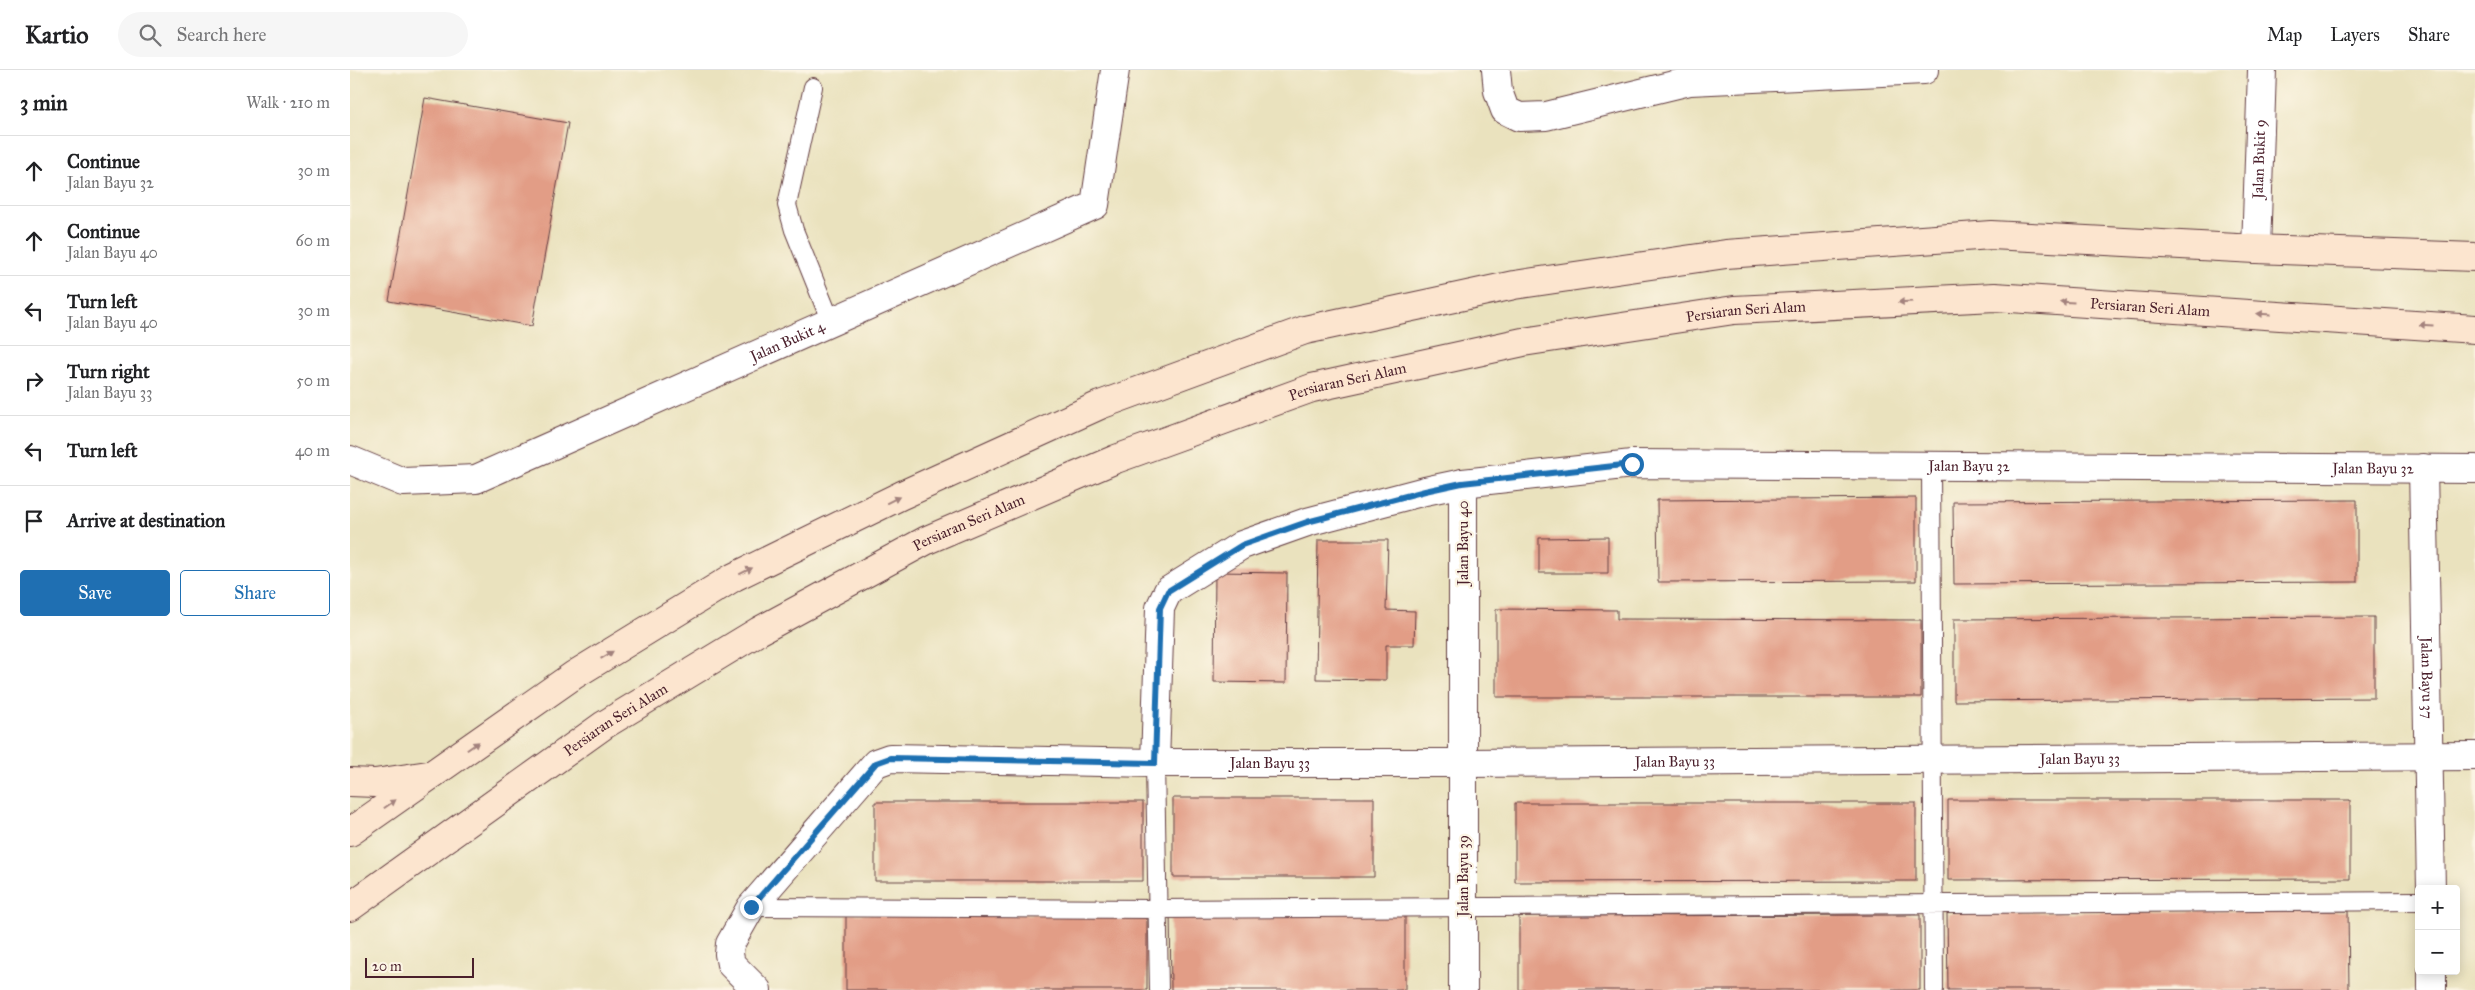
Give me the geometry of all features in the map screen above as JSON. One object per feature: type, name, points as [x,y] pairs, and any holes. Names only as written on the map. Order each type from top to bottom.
[{"type":"main road","points":[[350,832],[574,675],[734,577],[902,495],[1100,405],[1305,330],[1514,285],[1726,254],[1991,236],[2256,249],[2475,257]]},
{"type":"main road","name":"Persiaran Seri Alam","points":[[350,907],[604,725],[759,631],[927,540],[1116,459],[1312,388],[1523,342],[1734,310],[1996,297],[2475,329]]},
{"type":"main road","points":[[350,782],[375,783],[433,774]]},
{"type":"street","name":"Jalan Bukit 4","points":[[350,460],[403,482],[476,479],[1095,205],[1115,70]]},
{"type":"street","points":[[1496,70],[1498,91],[1505,110],[1519,117],[1546,116],[1691,76],[1924,70]]},
{"type":"street","name":"Jalan Bukit 9","points":[[2256,249],[2262,70]]},
{"type":"street","name":"Jalan Bayu 32","points":[[1462,483],[1632,464],[2475,469]]},
{"type":"street","name":"Jalan Bayu 37","points":[[2423,468],[2430,755],[2431,885]]},
{"type":"street","name":"Jalan Bayu 40","points":[[1155,763],[1160,608],[1168,591],[1242,545],[1307,522],[1462,483],[1464,763]]},
{"type":"street","name":"Jalan Bayu 33","points":[[751,907],[876,763],[890,758],[1155,763],[1464,763],[2475,756]]},
{"type":"street","name":"Jalan Bayu 39","points":[[1463,990],[1464,763]]},
{"type":"street","points":[[751,907],[730,944],[729,954],[732,964],[738,972],[757,990]]},
{"type":"street","points":[[2432,975],[2432,990]]},
{"type":"lane","points":[[813,87],[787,206],[794,230],[831,322]]},
{"type":"lane","points":[[1931,465],[1934,990]]},
{"type":"lane","points":[[1155,763],[1159,990]]},
{"type":"lane","points":[[751,907],[1158,909],[1933,906],[2415,901]]},
{"type":"building","points":[[425,98],[568,123],[532,326],[389,301]]},
{"type":"building","points":[[1916,498],[1916,581],[1658,582],[1657,500]]},
{"type":"building","points":[[2357,500],[2357,582],[1954,584],[1953,502]]},
{"type":"building","points":[[1608,537],[1608,573],[1539,573],[1539,538]]},
{"type":"building","points":[[1318,540],[1388,540],[1386,610],[1415,611],[1414,645],[1386,645],[1386,680],[1316,679]]},
{"type":"building","points":[[1215,572],[1287,573],[1286,683],[1214,682]]},
{"type":"building","points":[[1496,609],[1617,610],[1617,619],[1921,620],[1921,697],[1496,697]]},
{"type":"building","points":[[2374,617],[2374,698],[1954,701],[1954,619]]},
{"type":"building","points":[[1173,798],[1374,798],[1374,877],[1173,877]]},
{"type":"building","points":[[1948,800],[2350,800],[2350,879],[1948,880]]},
{"type":"building","points":[[875,802],[1143,802],[1143,881],[875,881]]},
{"type":"building","points":[[1515,803],[1916,803],[1916,881],[1515,882]]},
{"type":"building","points":[[1405,910],[1405,990],[1171,990],[1170,911]]},
{"type":"building","points":[[2348,911],[2349,990],[1948,990],[1947,913]]},
{"type":"building","points":[[846,914],[1147,914],[1147,990],[846,990]]},
{"type":"building","points":[[1920,915],[1920,990],[1519,990],[1519,916]]},
{"type":"route","points":[[751,907],[876,763],[890,758],[1155,763],[1160,608],[1168,591],[1242,545],[1307,522],[1462,483],[1632,464]]}]
